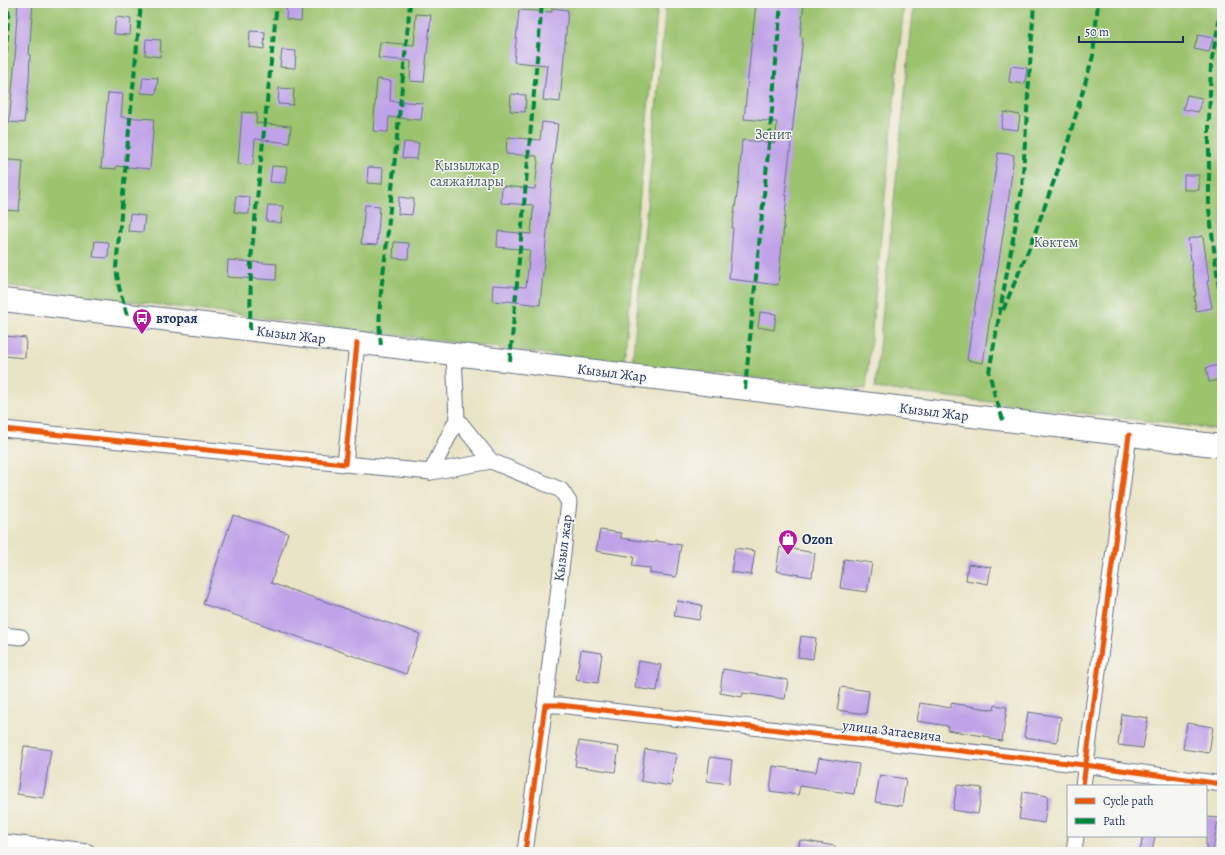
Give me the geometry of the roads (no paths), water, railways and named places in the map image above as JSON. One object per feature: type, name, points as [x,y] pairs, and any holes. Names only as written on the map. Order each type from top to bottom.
[{"type":"main road","name":"Кызыл Жар","points":[[3,300],[1222,446]]},
{"type":"street","points":[[345,464],[357,343]]},
{"type":"street","points":[[431,472],[457,419],[454,355]]},
{"type":"street","name":"Кызыл жар","points":[[457,419],[491,461],[561,490],[569,502],[552,705],[525,852]]},
{"type":"street","points":[[3,429],[431,472],[491,461]]},
{"type":"street","points":[[1083,785],[1129,435]]},
{"type":"street","points":[[3,635],[21,637]]},
{"type":"street","name":"улица Затаевича","points":[[552,705],[1085,765],[1222,784]]},
{"type":"street","points":[[1074,852],[1076,837]]},
{"type":"street","points":[[3,842],[88,852]]},
{"type":"place","name":"вторая","points":[[142,335]]},
{"type":"place","name":"Ozon","points":[[788,556]]},
{"type":"park label","name":"Зенит","points":[[773,134]]},
{"type":"park label","name":"Қызылжар саяжайлары","points":[[467,174]]},
{"type":"park label","name":"Көктем","points":[[1056,242]]}]
